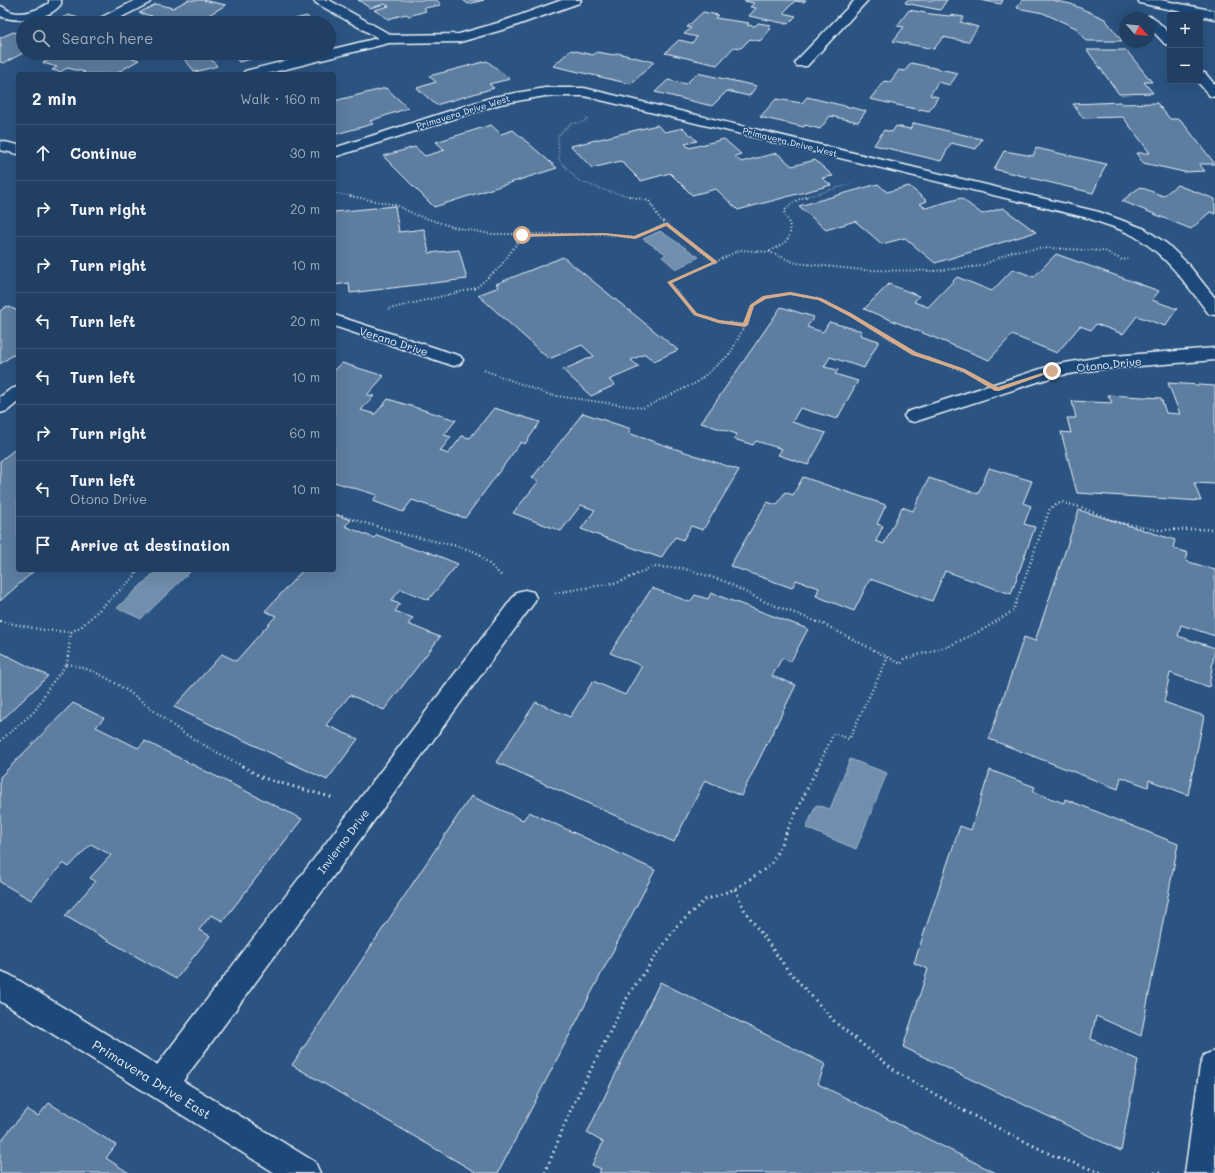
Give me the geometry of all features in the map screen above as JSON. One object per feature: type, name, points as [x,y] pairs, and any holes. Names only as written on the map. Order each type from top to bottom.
[{"type":"street","points":[[2,4],[5,14],[11,16],[29,15],[51,8],[55,4],[55,0]]},
{"type":"street","points":[[114,16],[145,0]]},
{"type":"street","points":[[320,0],[389,38]]},
{"type":"street","points":[[336,52],[389,38],[460,38],[506,25],[552,7],[575,0]]},
{"type":"street","points":[[802,63],[862,0]]},
{"type":"street","points":[[1142,11],[1215,15]]},
{"type":"street","points":[[1142,11],[1167,38]]},
{"type":"street","points":[[258,72],[304,60]]},
{"type":"street","points":[[1203,79],[1215,93]]},
{"type":"street","name":"Primavera Drive West","points":[[336,152],[498,100],[545,92],[584,92],[1093,215],[1138,232],[1162,248],[1186,271],[1215,310]]},
{"type":"street","points":[[0,145],[16,149]]},
{"type":"street","name":"Verano Drive","points":[[336,321],[454,360]]},
{"type":"street","name":"Otono Drive","points":[[914,416],[1052,371],[1087,365],[1215,354]]},
{"type":"street","points":[[0,407],[16,395]]},
{"type":"street","name":"Invierno Drive","points":[[161,1085],[525,598]]},
{"type":"street","name":"Primavera Drive East","points":[[0,986],[304,1173]]},
{"type":"street","points":[[1201,1173],[1215,1066]]},
{"type":"path","points":[[605,98],[587,113],[588,118],[583,122],[570,124],[558,136],[559,160],[579,181],[649,201],[660,219],[715,262]]},
{"type":"path","points":[[770,252],[782,246],[789,240],[792,232],[789,221],[784,212],[791,203],[803,198],[839,190],[850,185],[858,180],[872,162]]},
{"type":"path","points":[[336,193],[396,205],[416,215],[453,227],[491,234],[605,234],[635,238],[666,224]]},
{"type":"path","points":[[358,329],[390,309],[476,288],[500,267],[522,235]]},
{"type":"path","points":[[745,325],[718,321],[696,314],[669,282],[740,250],[770,252],[796,263],[863,270],[928,271],[981,266],[1013,251],[1048,248],[1105,251],[1122,260],[1172,258]]},
{"type":"path","points":[[454,360],[550,395],[643,408],[696,383],[730,354],[745,325],[752,306],[765,297],[790,293],[819,299],[849,314],[914,353],[963,370],[997,389]]},
{"type":"path","points":[[336,515],[407,535],[476,552],[525,598],[620,582],[652,567],[682,568],[724,581],[763,601],[823,624],[901,664],[904,659],[949,646],[984,630],[1012,611],[1050,508],[1062,502],[1083,508],[1116,522],[1157,530],[1215,529]]},
{"type":"path","points":[[0,621],[43,630],[71,632],[82,626],[136,575],[136,572]]},
{"type":"path","points":[[0,741],[35,711],[49,687],[67,664],[71,632]]},
{"type":"path","points":[[545,1173],[571,1109],[629,994],[677,926],[705,900],[735,889],[771,865],[834,733],[849,739],[888,657]]},
{"type":"path","points":[[67,664],[78,666],[109,678],[140,699],[183,732],[263,778],[369,806]]},
{"type":"path","points":[[735,889],[745,911],[787,968],[836,1023],[898,1073],[966,1112],[1054,1156],[1102,1173]]},
{"type":"water","points":[[660,231],[699,257],[676,269],[662,257],[666,254],[643,239]]},
{"type":"water","points":[[155,572],[190,572],[141,619],[117,608]]},
{"type":"water","points":[[850,759],[887,773],[856,849],[806,828],[816,805],[830,809]]},
{"type":"building","points":[[188,0],[203,0],[226,5],[207,16],[152,16],[139,13],[156,4],[173,8]]},
{"type":"building","points":[[358,0],[437,0],[441,5],[424,8],[426,11],[409,16],[406,14],[388,19],[374,10],[389,6],[385,4],[370,8]]},
{"type":"building","points":[[463,0],[484,0],[468,4]]},
{"type":"building","points":[[806,0],[804,2],[795,1],[783,13],[796,16],[788,24],[749,16],[756,8],[750,7],[754,3],[744,1]]},
{"type":"building","points":[[907,0],[947,0],[940,10],[905,3]]},
{"type":"building","points":[[980,0],[1003,0],[1001,4]]},
{"type":"building","points":[[1022,0],[1051,0],[1071,4],[1105,19],[1119,37],[1119,41],[1086,41],[1076,28],[1043,13],[1017,8]]},
{"type":"building","points":[[909,10],[964,17],[960,22],[978,27],[968,42],[943,37],[934,49],[893,41],[904,27],[897,26]]},
{"type":"building","points":[[703,12],[718,15],[715,18],[749,23],[747,25],[755,26],[758,23],[771,25],[768,29],[771,29],[760,41],[750,39],[741,48],[734,47],[717,65],[665,53],[679,40],[692,43],[697,37],[684,34],[691,28],[687,27]]},
{"type":"building","points":[[13,32],[16,33],[16,57],[4,63],[0,62],[0,46],[2,45],[0,44],[0,38]]},
{"type":"building","points":[[571,50],[593,55],[597,52],[614,55],[617,53],[654,62],[631,84],[553,66]]},
{"type":"building","points":[[1087,50],[1126,50],[1152,82],[1144,82],[1153,93],[1119,94]]},
{"type":"building","points":[[49,60],[139,60],[118,72],[85,72],[67,68],[60,72],[52,70],[57,67],[43,63]]},
{"type":"building","points":[[185,60],[212,60],[217,66],[195,72]]},
{"type":"building","points":[[487,61],[510,79],[489,84],[494,88],[436,105],[417,88],[436,82],[429,76]]},
{"type":"building","points":[[911,63],[958,73],[950,85],[938,82],[930,95],[938,97],[929,111],[870,99],[884,81],[890,82],[899,70],[905,71]]},
{"type":"building","points":[[697,73],[757,86],[749,96],[727,91],[712,106],[655,92],[668,80],[686,84]]},
{"type":"building","points":[[386,88],[408,108],[370,121],[373,124],[336,134],[336,100]]},
{"type":"building","points":[[807,97],[866,111],[858,122],[830,116],[820,129],[760,117],[776,99],[802,103]]},
{"type":"building","points":[[1121,102],[1122,104],[1157,103],[1170,119],[1180,119],[1215,164],[1199,164],[1205,171],[1184,172],[1143,163],[1136,153],[1150,153],[1123,117],[1083,118],[1073,104]]},
{"type":"building","points":[[914,123],[982,139],[976,149],[951,143],[941,161],[874,145],[884,130],[892,132],[896,126],[910,129]]},
{"type":"building","points":[[491,125],[501,134],[513,130],[557,168],[434,207],[383,156],[415,147],[425,156],[445,150],[436,142]]},
{"type":"building","points":[[657,125],[665,132],[683,128],[697,141],[685,144],[689,148],[724,139],[741,154],[735,156],[741,162],[777,153],[792,166],[815,160],[833,176],[822,178],[831,185],[738,210],[716,189],[692,195],[670,173],[641,181],[621,161],[592,168],[571,146]]},
{"type":"building","points":[[1036,148],[1106,164],[1093,193],[994,169],[1004,151],[1033,156]]},
{"type":"building","points":[[878,184],[887,192],[909,186],[927,201],[920,204],[926,208],[961,198],[982,214],[1003,208],[1036,232],[935,263],[905,238],[882,244],[855,221],[826,230],[799,206]]},
{"type":"building","points":[[1177,185],[1215,199],[1215,214],[1210,212],[1191,229],[1122,201],[1140,187],[1163,196]]},
{"type":"building","points":[[395,206],[399,232],[424,229],[429,253],[459,250],[467,279],[350,293],[349,283],[336,285],[336,212]]},
{"type":"building","points":[[1056,254],[1159,291],[1152,300],[1177,309],[1165,326],[1137,316],[1123,334],[1096,324],[1091,330],[1080,326],[1057,353],[1012,335],[989,360],[864,309],[889,284],[919,296],[914,302],[928,307],[957,277],[992,291],[1013,269],[1034,277]]},
{"type":"building","points":[[563,257],[678,350],[654,361],[645,354],[631,360],[639,367],[609,380],[615,385],[591,396],[563,370],[594,356],[582,345],[549,359],[478,295],[499,287],[496,284]]},
{"type":"building","points":[[7,306],[16,310],[16,355],[13,355],[0,364],[0,311]]},
{"type":"building","points":[[781,307],[814,317],[807,327],[823,332],[829,322],[862,331],[860,335],[879,341],[864,368],[830,357],[824,367],[838,370],[835,374],[858,381],[837,419],[800,408],[792,422],[826,433],[808,465],[778,455],[782,449],[756,441],[753,445],[734,439],[737,434],[701,423]]},
{"type":"building","points":[[342,363],[384,376],[367,395],[374,396],[361,410],[375,414],[388,399],[456,420],[444,435],[451,437],[440,451],[448,454],[462,436],[470,438],[494,408],[540,422],[525,444],[521,442],[465,518],[412,500],[403,512],[373,501],[377,495],[336,483],[336,369]]},
{"type":"building","points":[[1168,383],[1215,386],[1215,484],[1194,483],[1201,501],[1077,493],[1061,432],[1071,433],[1067,418],[1076,418],[1072,401],[1112,403],[1108,395],[1161,398],[1166,413],[1180,414]]},
{"type":"building","points":[[583,413],[631,429],[628,433],[739,470],[703,530],[691,526],[683,540],[675,537],[661,558],[581,529],[595,510],[581,505],[561,531],[513,513],[539,481],[532,478]]},
{"type":"building","points":[[16,449],[16,572],[33,572],[0,601],[0,461]]},
{"type":"building","points":[[989,468],[1032,481],[1023,503],[1031,506],[1024,524],[1035,527],[1011,594],[945,571],[932,601],[870,579],[854,611],[816,596],[819,588],[796,580],[792,588],[730,566],[767,502],[777,505],[785,492],[793,495],[803,477],[886,505],[877,524],[883,526],[876,541],[884,544],[902,507],[913,511],[929,478],[978,494]]},
{"type":"building","points":[[1079,510],[1175,540],[1173,548],[1188,553],[1186,561],[1215,570],[1215,636],[1181,625],[1178,636],[1215,648],[1209,687],[1170,673],[1164,702],[1204,716],[1188,795],[1149,780],[1148,787],[1121,777],[1118,789],[989,739],[1024,637],[1035,641]]},
{"type":"building","points":[[336,515],[351,520],[345,526],[374,538],[377,535],[419,551],[421,549],[458,564],[428,600],[401,589],[391,601],[400,604],[395,611],[413,618],[408,624],[440,637],[384,710],[350,695],[326,725],[358,739],[327,780],[174,707],[222,654],[236,661],[276,616],[265,611],[301,572],[336,572]]},
{"type":"building","points":[[652,588],[690,602],[695,595],[708,599],[711,593],[808,629],[791,661],[782,658],[772,676],[796,685],[741,796],[705,780],[674,842],[496,762],[536,702],[570,717],[593,681],[625,695],[642,666],[610,653]]},
{"type":"building","points":[[0,652],[48,676],[0,722]]},
{"type":"building","points":[[73,703],[104,718],[96,727],[138,748],[145,741],[302,819],[223,921],[211,915],[199,930],[210,936],[176,979],[65,916],[95,882],[90,878],[111,855],[91,844],[69,867],[63,863],[31,900],[0,882],[0,777]]},
{"type":"building","points":[[990,770],[1035,787],[1033,792],[1064,803],[1065,799],[1178,844],[1141,1036],[1096,1016],[1091,1039],[1138,1060],[1121,1151],[903,1047],[928,969],[914,963],[960,826],[971,830]]},
{"type":"building","points":[[471,796],[523,820],[529,812],[655,870],[498,1173],[477,1173],[292,1065]]},
{"type":"building","points":[[660,982],[825,1064],[818,1084],[996,1173],[599,1173],[601,1169],[592,1165],[603,1142],[587,1133]]},
{"type":"building","points":[[49,1103],[116,1145],[106,1158],[129,1173],[0,1173],[0,1142],[27,1109],[38,1116]]},
{"type":"route","points":[[522,235],[605,234],[635,238],[666,224],[715,262],[669,282],[696,314],[718,321],[745,325],[752,306],[765,297],[790,293],[819,299],[849,314],[914,353],[963,370],[997,389],[1052,371]]}]
